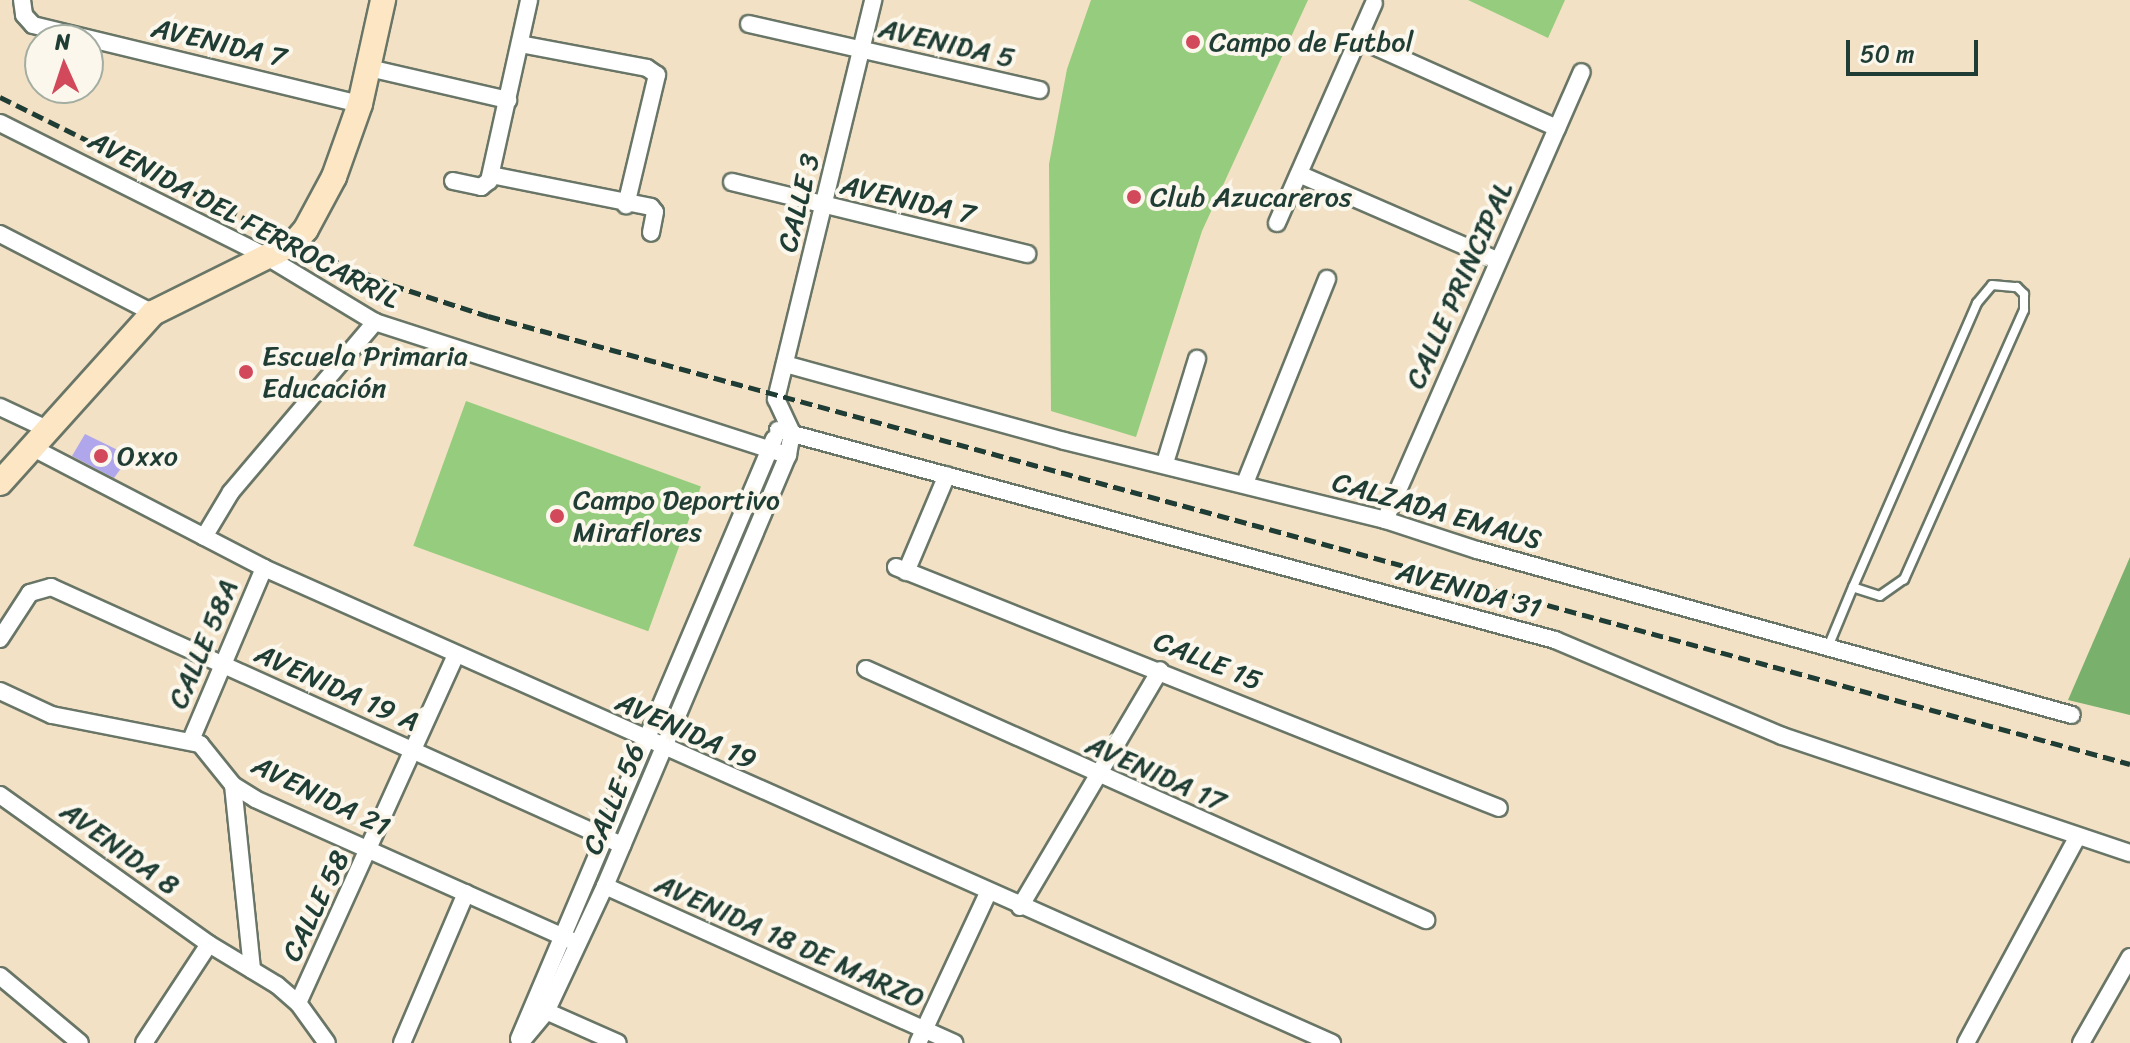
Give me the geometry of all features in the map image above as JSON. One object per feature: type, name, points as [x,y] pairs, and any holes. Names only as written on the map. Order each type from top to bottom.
[{"type":"street","points":[[0,483],[153,313],[264,255],[294,243],[306,229],[334,177],[360,104],[383,0]]},
{"type":"street","points":[[453,181],[481,187],[491,175],[529,0]]},
{"type":"street","name":"CALLE 3","points":[[785,426],[776,399],[873,0]]},
{"type":"street","points":[[1277,223],[1374,3]]},
{"type":"street","name":"AVENIDA 7","points":[[23,7],[33,25],[360,104]]},
{"type":"street","name":"AVENIDA 5","points":[[749,24],[1040,90]]},
{"type":"street","points":[[1358,39],[1557,128]]},
{"type":"street","points":[[520,44],[647,68],[657,75],[626,205]]},
{"type":"street","points":[[369,68],[508,100]]},
{"type":"street","name":"CALLE PRINCIPAL","points":[[1385,520],[1582,72]]},
{"type":"street","name":"AVENIDA DEL FERROCARRIL","points":[[0,123],[264,255],[375,322],[788,455]]},
{"type":"street","points":[[1299,174],[1497,260]]},
{"type":"street","points":[[491,175],[626,205],[651,207],[655,212],[651,233]]},
{"type":"street","name":"AVENIDA 7","points":[[732,182],[1027,254]]},
{"type":"street","points":[[0,234],[153,313]]},
{"type":"street","points":[[1245,483],[1327,279]]},
{"type":"street","points":[[204,537],[231,492],[375,322]]},
{"type":"street","points":[[1165,463],[1197,359]]},
{"type":"street","name":"CALZADA EMAUS","points":[[785,364],[1064,441],[1165,463],[1385,520],[2072,715]]},
{"type":"street","name":"AVENIDA 19","points":[[0,407],[39,438],[204,537],[264,568],[645,742],[1331,1042]]},
{"type":"street","name":"CALLE 56","points":[[519,1043],[530,1004],[562,936],[769,449],[785,426]]},
{"type":"street","name":"CALLE 56","points":[[519,1043],[546,1012],[664,750],[788,455],[785,426]]},
{"type":"street","name":"AVENIDA 31","points":[[785,426],[947,475],[1555,640],[1782,736],[2130,853]]},
{"type":"street","name":"CALLE 15","points":[[947,475],[901,570],[1160,670],[1499,808]]},
{"type":"street","name":"CALLE 58A","points":[[191,740],[220,665],[264,568]]},
{"type":"street","name":"AVENIDA 19 A","points":[[0,639],[30,593],[51,587],[622,845]]},
{"type":"street","name":"CALLE 58","points":[[298,1003],[372,850],[456,654]]},
{"type":"street","name":"AVENIDA 17","points":[[866,669],[1098,776],[1426,920]]},
{"type":"street","points":[[1020,907],[1160,670]]},
{"type":"street","points":[[0,691],[52,715],[191,740]]},
{"type":"street","name":"AVENIDA 21","points":[[191,740],[210,753],[233,785],[579,944]]},
{"type":"street","points":[[233,785],[252,970]]},
{"type":"street","name":"AVENIDA 8","points":[[0,795],[209,944],[298,1003],[327,1043]]},
{"type":"street","points":[[1966,1043],[2078,836]]},
{"type":"street","name":"AVENIDA 18 DE MARZO","points":[[605,886],[921,1037],[954,1043]]},
{"type":"street","points":[[402,1043],[466,893]]},
{"type":"street","points":[[921,1037],[988,893]]},
{"type":"street","points":[[144,1043],[209,944]]},
{"type":"street","points":[[2081,1043],[2130,957]]},
{"type":"street","points":[[0,976],[80,1043]]},
{"type":"street","points":[[530,1004],[618,1043]]},
{"type":"lane","points":[[1828,647],[1853,587],[1977,303],[1992,285],[2017,287],[2024,294],[2024,310],[1904,579],[1880,596],[1853,587]]},
{"type":"green space","name":"Club Azucareros","points":[[1091,0],[1308,0],[1202,231],[1136,437],[1051,411],[1049,164],[1067,69]]},
{"type":"green space","points":[[1468,0],[1565,0],[1548,38]]},
{"type":"green space","name":"Campo Deportivo Miraflores","points":[[466,401],[701,487],[648,631],[413,546]]},
{"type":"green space","points":[[2130,557],[2130,715],[2068,700]]},
{"type":"building","name":"Oxxo","points":[[85,434],[130,456],[114,478],[72,456]]},
{"type":"railway","points":[[0,97],[294,243],[392,285],[488,316],[2130,764]]},
{"type":"place","name":"Campo de Futbol","points":[[1193,42]]},
{"type":"place","name":"Club Azucareros","points":[[1134,197]]},
{"type":"place","name":"Escuela Primaria Educación","points":[[246,372]]},
{"type":"place","name":"Oxxo","points":[[101,456]]},
{"type":"place","name":"Campo Deportivo Miraflores","points":[[557,516]]}]
